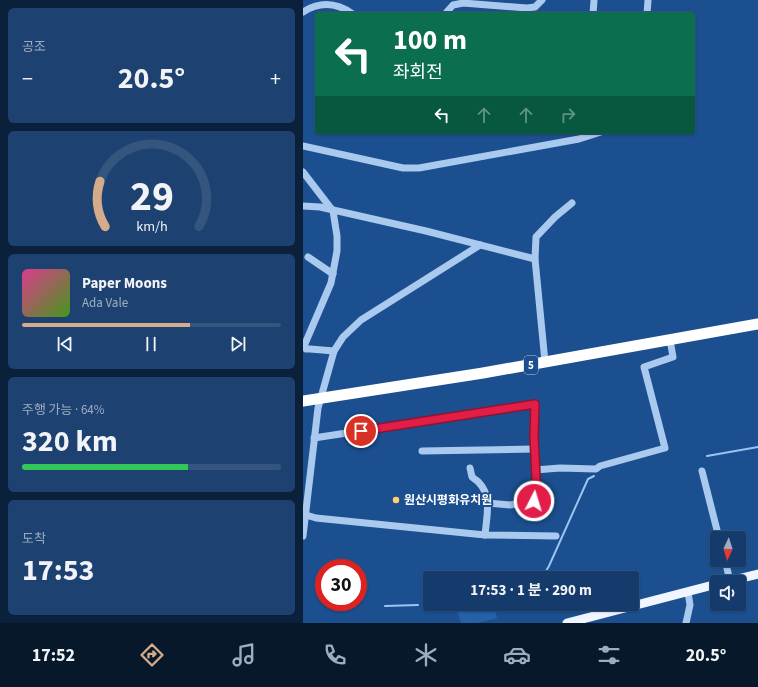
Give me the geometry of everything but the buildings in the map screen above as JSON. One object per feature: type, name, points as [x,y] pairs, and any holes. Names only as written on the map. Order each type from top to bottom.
[{"type":"highway","name":"5","points":[[303,401],[545,362],[758,324]]},
{"type":"main road","points":[[746,577],[758,574]]},
{"type":"main road","points":[[567,623],[710,586]]},
{"type":"street","points":[[447,12],[453,5],[463,3],[527,8],[535,7],[542,0]]},
{"type":"street","points":[[593,12],[595,0]]},
{"type":"street","points":[[647,12],[648,0]]},
{"type":"street","points":[[303,12],[320,4],[339,7],[349,12]]},
{"type":"street","points":[[303,146],[403,168],[419,168],[571,140],[594,134]]},
{"type":"street","points":[[303,172],[333,211],[337,251],[333,274],[326,296],[304,346],[306,349],[334,351]]},
{"type":"street","points":[[545,362],[535,259],[535,243],[539,233],[571,203]]},
{"type":"street","points":[[303,206],[320,207],[426,231],[535,259]]},
{"type":"street","points":[[303,536],[304,514],[318,408],[322,399],[324,385],[334,351],[343,337],[361,320],[480,245]]},
{"type":"street","points":[[308,257],[333,274]]},
{"type":"street","points":[[535,470],[596,469],[600,466],[665,448],[644,367],[673,357],[670,340]]},
{"type":"street","points":[[314,438],[535,404],[534,449],[537,498],[534,501],[510,505],[488,503]]},
{"type":"street","points":[[422,451],[534,449]]},
{"type":"street","points":[[470,468],[472,478],[480,483],[485,489],[488,503],[485,535]]},
{"type":"street","points":[[702,471],[717,531]]},
{"type":"street","points":[[304,514],[316,518],[485,535],[556,536]]},
{"type":"street","points":[[686,623],[690,605],[688,592]]},
{"type":"shaded area","points":[[457,611],[495,611],[497,618],[478,623],[461,623]]},
{"type":"waterway","points":[[707,456],[758,447]]},
{"type":"waterway","points":[[546,571],[588,479],[594,476]]},
{"type":"waterway","points":[[385,606],[418,605]]},
{"type":"place","name":"원산시평화유치원","points":[[396,500]]},
{"type":"route","points":[[361,431],[535,404],[534,436],[537,498],[534,501]]}]
